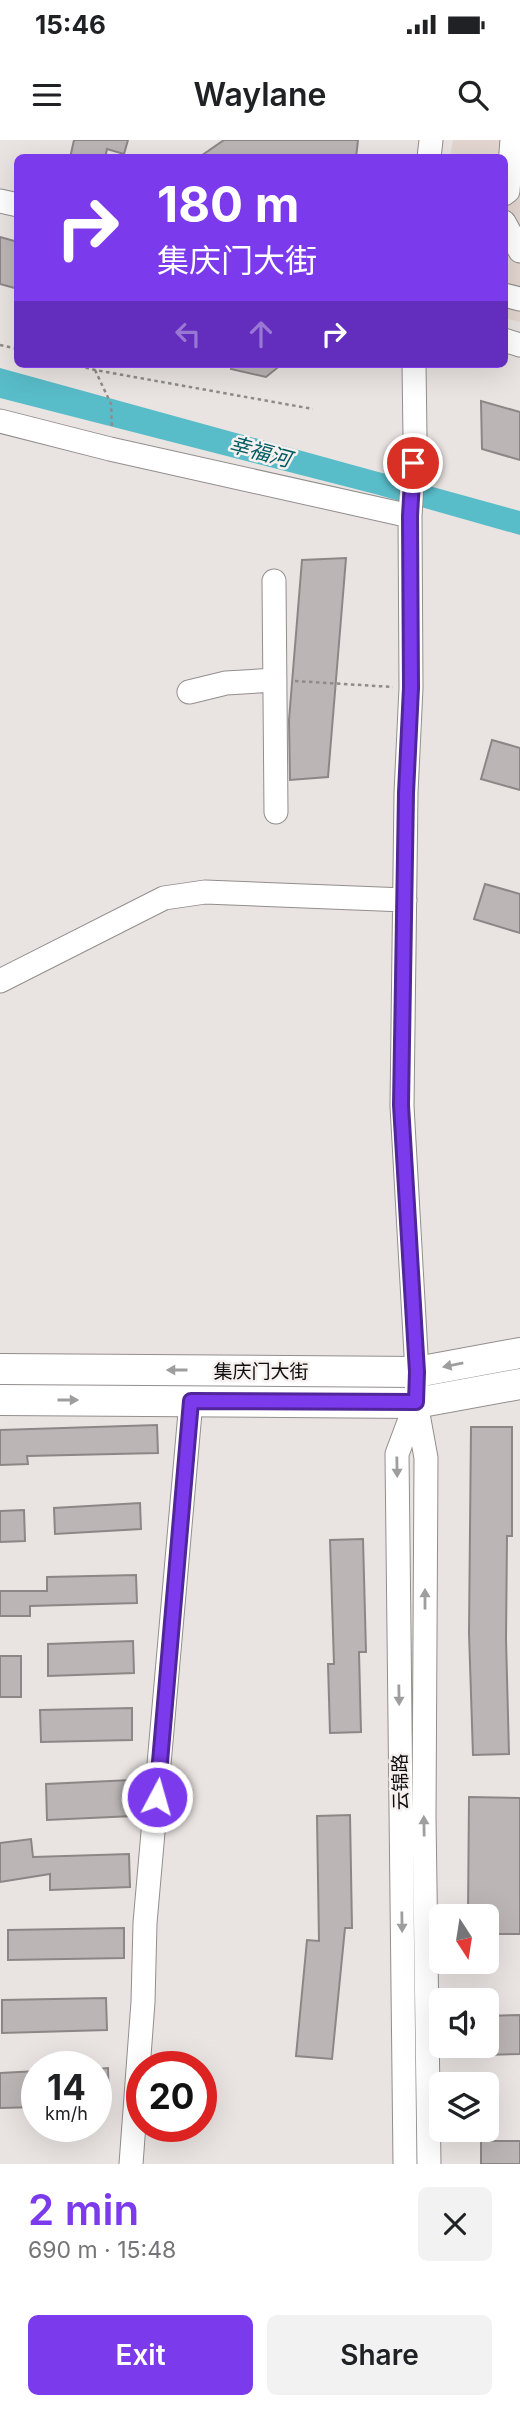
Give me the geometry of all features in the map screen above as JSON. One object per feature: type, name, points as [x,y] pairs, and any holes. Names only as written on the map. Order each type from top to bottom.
[{"type":"main road","name":"集庆门大街","points":[[0,1369],[417,1372],[520,1353]]},
{"type":"main road","name":"集庆门大街","points":[[0,1399],[416,1402],[520,1384]]},
{"type":"street","points":[[508,191],[515,162],[512,140]]},
{"type":"street","points":[[508,229],[520,251]]},
{"type":"street","name":"云锦路","points":[[414,368],[415,437],[410,516],[411,688],[401,1105],[417,1372],[416,1402],[426,1458],[424,1817],[429,2164]]},
{"type":"street","points":[[0,421],[111,442],[410,516]]},
{"type":"street","points":[[274,581],[276,813]]},
{"type":"street","points":[[188,692],[226,684],[275,680]]},
{"type":"street","points":[[0,981],[164,898],[205,892],[405,900]]},
{"type":"street","points":[[131,2164],[143,2002],[145,1923],[191,1401]]},
{"type":"street","name":"云锦路","points":[[405,2164],[397,1454],[416,1402]]},
{"type":"path","points":[[87,368],[313,409]]},
{"type":"path","points":[[95,370],[111,404],[111,442]]},
{"type":"path","points":[[275,680],[411,688]]},
{"type":"shaded area","points":[[453,140],[520,140],[520,322],[508,319],[508,154],[451,154]]},
{"type":"water","name":"幸福河","points":[[0,368],[520,511],[520,535],[375,494],[0,398]]},
{"type":"building","points":[[74,140],[128,140],[124,154],[107,149],[106,154],[71,154]]},
{"type":"building","points":[[224,140],[358,140],[356,154],[204,154]]},
{"type":"building","points":[[0,237],[14,241],[14,288],[0,284]]},
{"type":"building","points":[[231,368],[277,368],[266,377]]},
{"type":"building","points":[[481,401],[520,412],[520,460],[482,449]]},
{"type":"building","points":[[346,558],[328,777],[290,780],[289,720],[302,560]]},
{"type":"building","points":[[492,740],[520,748],[520,790],[481,779]]},
{"type":"building","points":[[485,884],[520,894],[520,933],[474,919]]},
{"type":"building","points":[[157,1425],[158,1453],[27,1456],[28,1464],[0,1465],[0,1430]]},
{"type":"building","points":[[471,1427],[512,1427],[512,1536],[507,1536],[506,1639],[509,1754],[473,1755],[469,1633]]},
{"type":"building","points":[[140,1503],[141,1529],[55,1534],[54,1508]]},
{"type":"building","points":[[24,1510],[25,1541],[0,1542],[0,1511]]},
{"type":"building","points":[[363,1539],[366,1652],[359,1652],[361,1732],[330,1733],[328,1664],[334,1664],[330,1540]]},
{"type":"building","points":[[136,1575],[137,1603],[30,1606],[30,1616],[0,1616],[0,1591],[47,1591],[47,1577]]},
{"type":"building","points":[[133,1641],[134,1673],[48,1676],[48,1644]]},
{"type":"building","points":[[0,1656],[21,1656],[21,1697],[0,1697]]},
{"type":"building","points":[[132,1708],[132,1740],[41,1742],[40,1710]]},
{"type":"building","points":[[131,1780],[133,1816],[47,1820],[46,1784]]},
{"type":"building","points":[[469,1797],[520,1798],[520,1934],[499,1934],[499,1904],[468,1904]]},
{"type":"building","points":[[350,1815],[352,1928],[345,1928],[332,2059],[296,2056],[307,1940],[319,1941],[317,1816]]},
{"type":"building","points":[[31,1839],[33,1857],[129,1854],[130,1887],[50,1890],[50,1874],[0,1882],[0,1843]]},
{"type":"building","points":[[124,1928],[124,1958],[8,1960],[8,1930]]},
{"type":"building","points":[[106,1998],[107,2030],[2,2033],[2,2000]]},
{"type":"building","points":[[520,2015],[520,2054],[499,2055],[499,2016]]},
{"type":"building","points":[[21,2072],[21,2107],[0,2108],[0,2073]]},
{"type":"building","points":[[520,2141],[520,2164],[481,2164],[481,2142]]},
{"type":"route","points":[[157,1797],[191,1401],[416,1402],[417,1372],[401,1105],[406,793],[411,688],[410,516],[413,463]]}]
